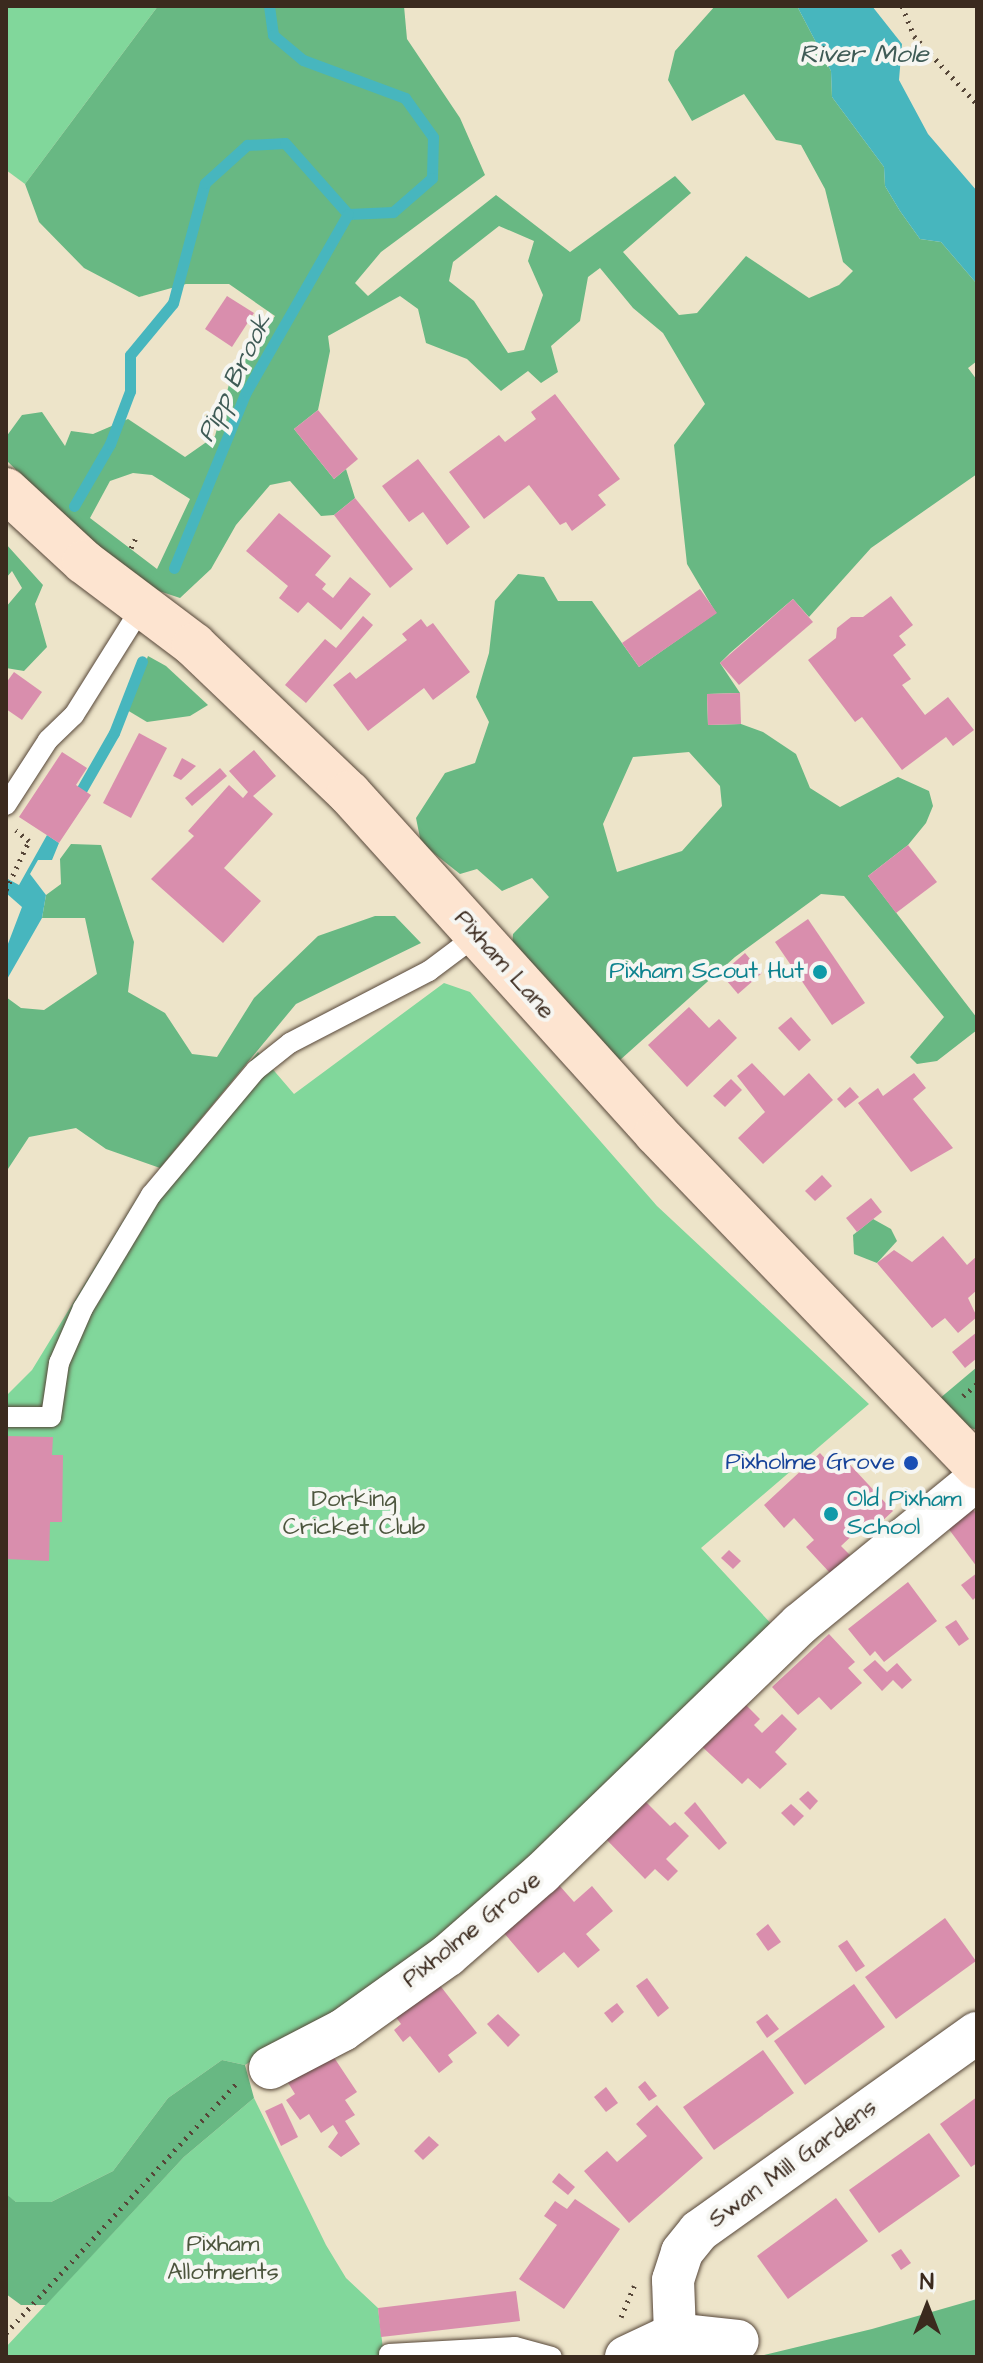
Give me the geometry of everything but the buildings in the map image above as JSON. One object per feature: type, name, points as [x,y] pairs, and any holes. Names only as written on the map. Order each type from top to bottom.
[{"type":"main road","name":"Pixham Lane","points":[[6,490],[42,527],[143,605],[257,702],[349,793],[803,1290],[977,1466]]},
{"type":"street","name":"Pixholme Grove","points":[[270,2068],[343,2030],[448,1955],[541,1874],[800,1624],[977,1479]]},
{"type":"street","name":"Swan Mill Gardens","points":[[675,2334],[673,2280],[682,2252],[699,2231],[977,2033]]},
{"type":"street","points":[[626,2357],[675,2334],[738,2341]]},
{"type":"lane","points":[[7,815],[48,740],[74,715],[143,605]]},
{"type":"lane","points":[[6,1417],[51,1417],[59,1363],[83,1308],[151,1195],[256,1070],[290,1043],[429,971],[477,935]]},
{"type":"lane","points":[[389,2354],[515,2347],[552,2357]]},
{"type":"path","points":[[902,6],[914,36],[977,104]]},
{"type":"path","points":[[6,890],[29,841],[7,815]]},
{"type":"path","points":[[6,2333],[235,2084],[270,2068]]},
{"type":"green space","points":[[6,6],[158,6],[25,184],[6,170]]},
{"type":"green space","points":[[158,6],[404,6],[407,39],[460,118],[485,175],[381,252],[355,283],[368,296],[496,195],[570,252],[675,176],[691,193],[623,252],[679,315],[697,313],[746,256],[809,298],[839,285],[853,271],[843,262],[825,189],[801,145],[776,140],[744,94],[692,121],[668,80],[675,51],[715,6],[797,6],[831,71],[832,97],[884,167],[885,186],[900,211],[920,239],[941,242],[977,284],[977,361],[968,368],[977,380],[977,474],[871,548],[809,617],[793,599],[730,653],[720,663],[740,693],[707,694],[708,725],[741,724],[763,732],[796,754],[810,788],[840,807],[898,777],[929,791],[933,806],[926,823],[908,845],[868,876],[977,1018],[977,1030],[937,1061],[917,1064],[910,1057],[944,1017],[844,896],[821,894],[735,957],[620,1060],[592,1042],[512,948],[513,934],[549,897],[532,878],[502,891],[477,869],[460,874],[421,843],[416,818],[445,773],[475,763],[489,722],[476,697],[489,653],[495,601],[518,574],[544,577],[558,601],[592,601],[639,667],[716,613],[687,564],[674,445],[705,404],[663,333],[633,308],[600,268],[588,277],[580,321],[551,346],[558,372],[541,383],[528,371],[501,391],[467,359],[426,343],[418,309],[400,296],[328,336],[330,351],[318,410],[294,429],[334,479],[346,469],[355,498],[334,515],[321,516],[290,481],[270,485],[236,525],[211,569],[180,598],[153,589],[102,553],[6,460],[6,437],[22,415],[42,412],[65,446],[71,431],[93,434],[128,419],[185,457],[215,436],[231,377],[275,316],[229,284],[186,284],[139,297],[84,268],[39,222],[25,184]],"holes":[[[499,226],[534,241],[528,261],[543,295],[524,350],[508,353],[474,301],[449,281],[453,262]],[[133,473],[152,475],[190,499],[157,569],[90,518],[110,481]],[[689,752],[720,786],[722,806],[682,851],[617,872],[603,824],[633,757]]]},
{"type":"green space","points":[[6,544],[43,585],[35,604],[47,647],[24,671],[6,668],[6,607],[22,588],[12,571],[6,578]]},
{"type":"green space","points":[[148,656],[166,666],[208,705],[190,716],[147,722],[127,710]]},
{"type":"green space","points":[[71,844],[101,845],[134,942],[128,992],[165,1013],[192,1054],[217,1057],[254,998],[318,936],[375,916],[395,916],[421,943],[296,1004],[160,1168],[106,1149],[76,1128],[29,1137],[6,1172],[6,997],[21,1008],[44,1010],[97,974],[85,918],[42,918],[46,895],[61,884],[60,859]]},
{"type":"green space","name":"Dorking Cricket Club","points":[[444,983],[470,992],[657,1206],[869,1404],[701,1548],[776,1629],[616,1788],[350,2014],[283,2041],[245,2065],[222,2060],[168,2098],[113,2171],[51,2202],[16,2202],[6,2195],[6,1396],[32,1370],[139,1195],[258,1052],[294,1094]]},
{"type":"green space","points":[[873,1219],[891,1229],[897,1241],[877,1263],[854,1254],[853,1235]]},
{"type":"green space","points":[[977,1367],[977,1430],[965,1426],[939,1399]]},
{"type":"green space","points":[[222,2060],[245,2065],[254,2098],[184,2157],[46,2305],[21,2305],[6,2294],[6,2194],[16,2202],[51,2202],[113,2171],[168,2098]]},
{"type":"green space","name":"Pixham Allotments","points":[[254,2098],[326,2245],[346,2278],[378,2308],[384,2357],[6,2357],[6,2347],[184,2157]]},
{"type":"green space","points":[[977,2299],[977,2357],[756,2357],[872,2329]]},
{"type":"water","name":"River Mole","points":[[797,6],[872,6],[902,44],[899,80],[928,134],[977,191],[977,284],[941,242],[920,239],[900,211],[885,186],[884,167],[832,97],[831,71]]},
{"type":"water","points":[[47,835],[59,843],[52,860],[38,860],[30,874],[46,895],[42,918],[6,981],[6,949],[22,907],[6,893],[6,878],[19,885]]},
{"type":"waterway","name":"Pipp Brook","points":[[269,6],[273,35],[303,60],[405,98],[433,137],[432,178],[393,212],[348,214]]},
{"type":"waterway","name":"Pipp Brook","points":[[74,506],[110,444],[130,391],[130,355],[173,303],[205,183],[247,145],[285,143],[348,214]]},
{"type":"waterway","name":"Pipp Brook","points":[[174,568],[246,392],[348,214]]},
{"type":"waterway","name":"Pipp Brook","points":[[75,801],[114,733],[142,661]]},
{"type":"place","name":"Pixham Scout Hut","points":[[820,972]]},
{"type":"place","name":"Pixholme Grove","points":[[911,1463]]},
{"type":"place","name":"Old Pixham School","points":[[831,1514]]}]
